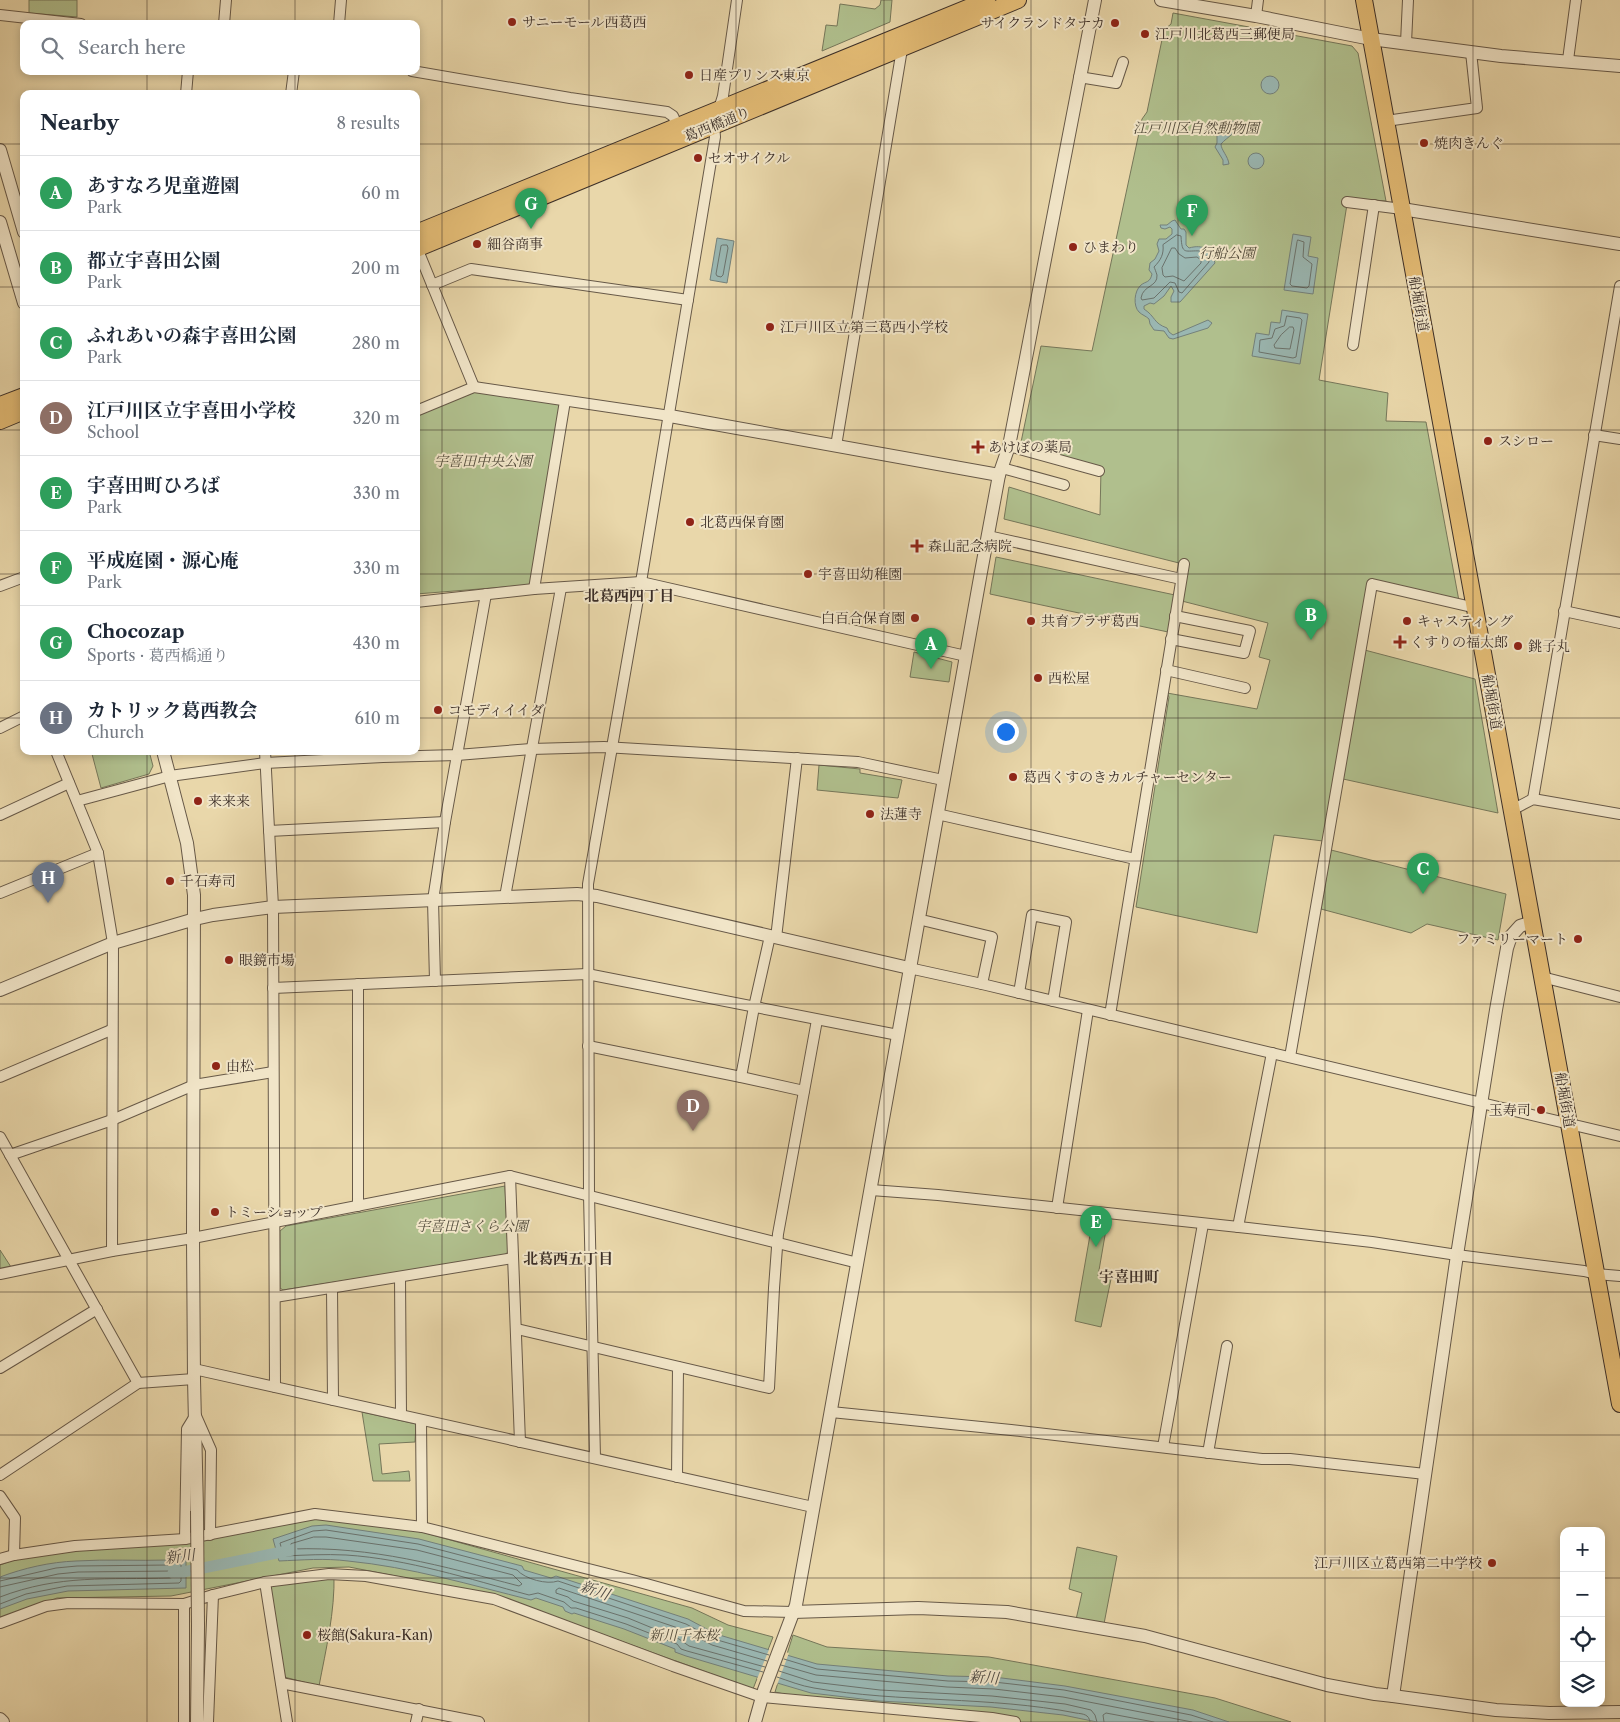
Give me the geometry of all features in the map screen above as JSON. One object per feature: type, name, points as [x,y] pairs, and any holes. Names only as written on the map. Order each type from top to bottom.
[{"type":"main road","name":"葛西橋通り","points":[[420,247],[680,132],[721,108],[988,0]]},
{"type":"main road","name":"葛西橋通り","points":[[420,231],[680,132],[714,125],[1018,0]]},
{"type":"main road","name":"船堀街道","points":[[1364,0],[1620,1404]]},
{"type":"main road","points":[[0,405],[20,398]]},
{"type":"main road","points":[[0,421],[20,413]]},
{"type":"street","points":[[224,20],[226,0]]},
{"type":"street","points":[[339,20],[340,0]]},
{"type":"street","points":[[595,1458],[589,1195],[587,895],[670,416],[715,137],[714,125],[721,108],[737,0]]},
{"type":"street","points":[[755,1722],[763,1693],[794,1612],[988,536],[1000,472],[1009,446],[1095,0]]},
{"type":"street","points":[[1160,0],[1256,16],[1371,39],[1471,52],[1620,66]]},
{"type":"street","points":[[1256,16],[1258,0]]},
{"type":"street","points":[[1406,43],[1408,0]]},
{"type":"street","points":[[1568,60],[1576,0]]},
{"type":"street","points":[[0,15],[45,20]]},
{"type":"street","points":[[836,446],[902,49]]},
{"type":"street","points":[[1386,121],[1477,108],[1471,52]]},
{"type":"street","points":[[1079,76],[1116,83],[1123,62]]},
{"type":"street","points":[[420,72],[570,98],[667,112],[673,116],[680,132]]},
{"type":"street","points":[[186,90],[188,75]]},
{"type":"street","points":[[292,90],[293,75]]},
{"type":"street","points":[[0,150],[4,179],[20,221]]},
{"type":"street","points":[[1348,202],[1374,204],[1620,244]]},
{"type":"street","points":[[1353,345],[1374,204]]},
{"type":"street","points":[[0,222],[20,290]]},
{"type":"street","points":[[420,255],[474,387]]},
{"type":"street","points":[[432,285],[470,269],[688,300]]},
{"type":"street","points":[[1533,799],[1620,286]]},
{"type":"street","points":[[420,409],[474,387],[670,416],[836,446],[1000,472],[1064,486]]},
{"type":"street","points":[[534,589],[565,401]]},
{"type":"street","points":[[1594,435],[1620,439]]},
{"type":"street","points":[[1009,446],[1099,471]]},
{"type":"street","points":[[988,536],[1181,579]]},
{"type":"street","points":[[1110,1015],[1184,564]]},
{"type":"street","points":[[0,586],[20,578]]},
{"type":"street","points":[[420,602],[534,589],[642,582],[966,656]]},
{"type":"street","points":[[1290,1057],[1372,584],[1476,608]]},
{"type":"street","points":[[505,897],[561,588]]},
{"type":"street","points":[[435,981],[433,900],[486,594]]},
{"type":"street","points":[[1564,611],[1620,624]]},
{"type":"street","points":[[1171,638],[1244,653],[1250,631],[1175,616]]},
{"type":"street","points":[[1166,670],[1245,688]]},
{"type":"street","points":[[0,726],[20,718]]},
{"type":"street","points":[[420,754],[457,755],[531,749],[612,747],[858,762],[943,780]]},
{"type":"street","points":[[58,755],[98,853],[113,943],[111,1030],[112,1251]]},
{"type":"street","points":[[164,755],[187,843],[194,895],[195,919],[193,940],[193,1238],[198,1511],[198,1722]]},
{"type":"street","points":[[265,755],[273,907],[275,1387]]},
{"type":"street","points":[[77,801],[170,776],[266,763],[370,755]]},
{"type":"street","points":[[741,1077],[754,1007],[773,937],[797,758]]},
{"type":"street","points":[[0,815],[69,783]]},
{"type":"street","points":[[1512,810],[1533,799],[1620,814]]},
{"type":"street","points":[[937,814],[1135,859]]},
{"type":"street","points":[[269,831],[445,822]]},
{"type":"street","points":[[0,893],[98,853]]},
{"type":"street","points":[[0,990],[113,943],[195,919],[273,907],[577,894],[982,984],[1620,1136]]},
{"type":"street","points":[[1019,993],[1032,915],[1066,922],[1053,1001]]},
{"type":"street","points":[[926,921],[992,937],[982,984]]},
{"type":"street","points":[[1393,1696],[1457,1255],[1507,948],[1511,936],[1516,930],[1522,925],[1532,922]]},
{"type":"street","points":[[273,988],[587,974],[898,1035]]},
{"type":"street","points":[[1542,977],[1620,997]]},
{"type":"street","points":[[358,984],[358,1206]]},
{"type":"street","points":[[1057,1208],[1088,1010]]},
{"type":"street","points":[[517,1329],[769,1388],[778,1234],[817,1020]]},
{"type":"street","points":[[0,1077],[111,1030]]},
{"type":"street","points":[[588,1046],[804,1091]]},
{"type":"street","points":[[1238,1226],[1272,1053]]},
{"type":"street","points":[[10,1155],[112,1120],[194,1085],[273,1072]]},
{"type":"street","points":[[0,1137],[138,1383]]},
{"type":"street","points":[[510,1176],[520,1442]]},
{"type":"street","points":[[0,1274],[510,1176],[858,1263]]},
{"type":"street","points":[[871,1190],[938,1195],[1203,1224],[1238,1226],[1372,1242],[1620,1276]]},
{"type":"street","points":[[1163,1447],[1203,1224]]},
{"type":"street","points":[[274,1297],[513,1258]]},
{"type":"street","points":[[400,1277],[401,1415]]},
{"type":"street","points":[[332,1288],[333,1400]]},
{"type":"street","points":[[0,1368],[97,1309]]},
{"type":"street","points":[[1208,1452],[1228,1346]]},
{"type":"street","points":[[677,1477],[678,1366]]},
{"type":"street","points":[[0,1475],[138,1383],[194,1374],[275,1387],[813,1507]]},
{"type":"street","points":[[830,1412],[1425,1474]]},
{"type":"street","points":[[196,1416],[211,1450],[210,1535]]},
{"type":"street","points":[[185,1539],[187,1429],[196,1416]]},
{"type":"street","points":[[421,1420],[422,1527]]},
{"type":"street","points":[[0,1496],[15,1518],[14,1555]]},
{"type":"street","points":[[0,1559],[14,1555],[75,1546],[185,1539],[315,1514],[422,1527],[598,1571],[744,1611],[794,1612],[918,1608],[1007,1612],[1145,1636],[1327,1686],[1375,1694],[1496,1710],[1549,1713],[1620,1712]]},
{"type":"street","points":[[0,1623],[46,1606],[68,1603],[184,1604],[265,1582],[339,1574],[366,1576],[494,1599],[673,1666],[763,1693],[1015,1722]]},
{"type":"street","points":[[265,1582],[287,1722]]},
{"type":"street","points":[[208,1722],[213,1595]]},
{"type":"street","points":[[184,1604],[184,1722]]},
{"type":"street","points":[[281,1683],[479,1722]]},
{"type":"street","points":[[748,1722],[763,1693]]},
{"type":"street","points":[[416,1722],[419,1710]]},
{"type":"street","points":[[0,1719],[3,1722]]},
{"type":"green space","points":[[29,0],[77,0],[77,17],[29,13]]},
{"type":"green space","points":[[881,0],[892,0],[890,22],[822,51],[826,25],[837,26],[840,4],[875,9],[880,5]]},
{"type":"green space","points":[[1173,13],[1352,46],[1358,53],[1386,201],[1348,198],[1319,380],[1388,393],[1386,421],[1426,422],[1459,601],[1369,582],[1357,648],[1475,679],[1498,813],[1334,777],[1323,841],[1274,835],[1257,933],[1136,907],[1169,697],[1167,693],[1257,709],[1270,660],[1259,657],[1268,623],[1174,599],[1168,632],[990,594],[996,557],[1175,595],[1179,563],[1004,519],[1009,487],[1100,515],[1101,469],[1020,447],[1041,346],[1092,351],[1142,119],[1147,112],[1164,30],[1171,24]]},
{"type":"green space","name":"宇喜田中央公園","points":[[475,392],[560,404],[530,585],[420,594],[420,414]]},
{"type":"green space","points":[[914,652],[952,662],[949,682],[910,677]]},
{"type":"green space","points":[[92,755],[150,755],[153,766],[149,774],[101,788]]},
{"type":"green space","points":[[819,765],[860,769],[860,773],[902,780],[898,798],[817,790]]},
{"type":"green space","points":[[1331,850],[1506,894],[1498,940],[1427,924],[1411,933],[1321,909]]},
{"type":"green space","name":"宇喜田さくら公園","points":[[505,1186],[508,1252],[503,1256],[283,1290],[280,1288],[280,1231],[286,1226]]},
{"type":"green space","points":[[1093,1218],[1108,1218],[1098,1276],[1111,1279],[1101,1327],[1075,1321]]},
{"type":"green space","points":[[0,1250],[11,1267],[0,1269]]},
{"type":"green space","points":[[362,1412],[416,1424],[415,1442],[379,1444],[382,1474],[409,1471],[410,1481],[373,1481]]},
{"type":"green space","name":"新川千本桜","points":[[316,1517],[422,1532],[692,1608],[728,1625],[773,1637],[753,1689],[494,1595],[349,1567],[313,1568],[171,1596],[57,1598],[0,1620],[0,1565],[16,1559]]},
{"type":"green space","points":[[1077,1547],[1117,1556],[1103,1629],[1075,1624],[1082,1593],[1069,1589]]},
{"type":"green space","points":[[334,1574],[332,1616],[319,1686],[284,1677],[268,1584]]},
{"type":"green space","points":[[793,1635],[827,1647],[989,1657],[1215,1698],[1291,1722],[1015,1722],[807,1699],[775,1692]]},
{"type":"water","points":[[1270,76],[1276,79],[1279,85],[1276,91],[1270,94],[1264,91],[1261,85],[1264,79]]},
{"type":"water","points":[[1231,121],[1236,122],[1236,126],[1234,132],[1221,144],[1229,164],[1223,165],[1223,160],[1215,147],[1217,134],[1226,130]]},
{"type":"water","points":[[1256,153],[1264,161],[1256,169],[1248,161]]},
{"type":"water","points":[[1175,220],[1181,229],[1184,229],[1186,232],[1186,245],[1189,248],[1202,247],[1206,249],[1211,254],[1215,263],[1180,302],[1171,302],[1174,291],[1171,286],[1164,296],[1154,304],[1150,303],[1144,306],[1144,309],[1157,322],[1167,328],[1173,335],[1208,320],[1212,323],[1208,328],[1173,339],[1169,338],[1164,331],[1154,330],[1149,319],[1137,309],[1135,298],[1141,285],[1151,277],[1150,263],[1155,259],[1159,251],[1157,244],[1159,239],[1166,239],[1172,234],[1170,227],[1165,229],[1161,228],[1160,225],[1167,225]]},
{"type":"water","points":[[1293,234],[1311,237],[1308,256],[1318,258],[1313,294],[1284,290]]},
{"type":"water","points":[[717,238],[734,241],[727,283],[710,280]]},
{"type":"water","points":[[1282,310],[1308,314],[1300,364],[1252,356],[1256,333],[1269,335],[1271,322],[1280,323]]},
{"type":"water","points":[[326,1525],[419,1539],[522,1566],[524,1570],[551,1578],[556,1576],[688,1619],[716,1634],[817,1664],[948,1676],[994,1677],[1065,1686],[1193,1710],[1229,1722],[1097,1722],[1063,1715],[991,1707],[879,1701],[811,1693],[686,1656],[675,1652],[675,1649],[624,1629],[574,1613],[572,1614],[565,1611],[563,1607],[536,1598],[531,1600],[440,1577],[371,1564],[339,1560],[279,1561],[273,1539],[312,1526]]},
{"type":"water","points":[[186,1555],[186,1588],[68,1591],[27,1599],[0,1609],[0,1577],[18,1571],[47,1564],[66,1562],[169,1560],[172,1557]]},
{"type":"pier","points":[[770,1647],[789,1653],[777,1685],[757,1679]]},
{"type":"waterway","name":"新川","points":[[173,1573],[292,1550]]},
{"type":"place","name":"サニーモール西葛西","points":[[512,22]]},
{"type":"place","name":"サイクランドタナカ","points":[[1115,23]]},
{"type":"place","name":"江戸川北葛西三郵便局","points":[[1145,34]]},
{"type":"place","name":"日産プリンス東京","points":[[689,75]]},
{"type":"place","name":"焼肉きんぐ","points":[[1424,143]]},
{"type":"place","name":"セオサイクル","points":[[698,158]]},
{"type":"place","name":"Chocozap","points":[[531,229]]},
{"type":"place","name":"平成庭園・源心庵","points":[[1192,236]]},
{"type":"place","name":"細谷商事","points":[[477,244]]},
{"type":"place","name":"ひまわり","points":[[1073,247]]},
{"type":"place","name":"江戸川区立第三葛西小学校","points":[[770,327]]},
{"type":"place","name":"スシロー","points":[[1488,441]]},
{"type":"place","name":"あけぼの薬局","points":[[978,447]]},
{"type":"place","name":"北葛西保育園","points":[[690,522]]},
{"type":"place","name":"森山記念病院","points":[[917,546]]},
{"type":"place","name":"宇喜田幼稚園","points":[[808,574]]},
{"type":"place","name":"白百合保育園","points":[[915,618]]},
{"type":"place","name":"共育プラザ葛西","points":[[1031,621]]},
{"type":"place","name":"キャスティング","points":[[1407,621]]},
{"type":"place","name":"都立宇喜田公園","points":[[1311,640]]},
{"type":"place","name":"くすりの福太郎","points":[[1400,642]]},
{"type":"place","name":"銚子丸","points":[[1518,646]]},
{"type":"place","name":"あすなろ児童遊園","points":[[931,669]]},
{"type":"place","name":"西松屋","points":[[1038,678]]},
{"type":"place","name":"コモディイイダ","points":[[438,710]]},
{"type":"place","name":"葛西くすのきカルチャーセンター","points":[[1013,777]]},
{"type":"place","name":"来来来","points":[[198,801]]},
{"type":"place","name":"法蓮寺","points":[[870,814]]},
{"type":"place","name":"千石寿司","points":[[170,881]]},
{"type":"place","name":"ふれあいの森宇喜田公園","points":[[1423,894]]},
{"type":"place","name":"カトリック葛西教会","points":[[48,903]]},
{"type":"place","name":"ファミリーマート","points":[[1578,939]]},
{"type":"place","name":"眼鏡市場","points":[[229,960]]},
{"type":"place","name":"由松","points":[[216,1066]]},
{"type":"place","name":"玉寿司","points":[[1541,1110]]},
{"type":"place","name":"江戸川区立宇喜田小学校","points":[[693,1131]]},
{"type":"place","name":"トミーショップ","points":[[215,1212]]},
{"type":"place","name":"宇喜田町ひろば","points":[[1096,1247]]},
{"type":"place","name":"江戸川区立葛西第二中学校","points":[[1492,1563]]},
{"type":"place","name":"桜館(Sakura-Kan)","points":[[307,1635]]},
{"type":"district","name":"北葛西四丁目","points":[[629,595]]},
{"type":"district","name":"北葛西五丁目","points":[[568,1258]]},
{"type":"district","name":"宇喜田町","points":[[1129,1276]]},
{"type":"park label","name":"江戸川区自然動物園","points":[[1196,128]]},
{"type":"park label","name":"行船公園","points":[[1227,253]]}]
